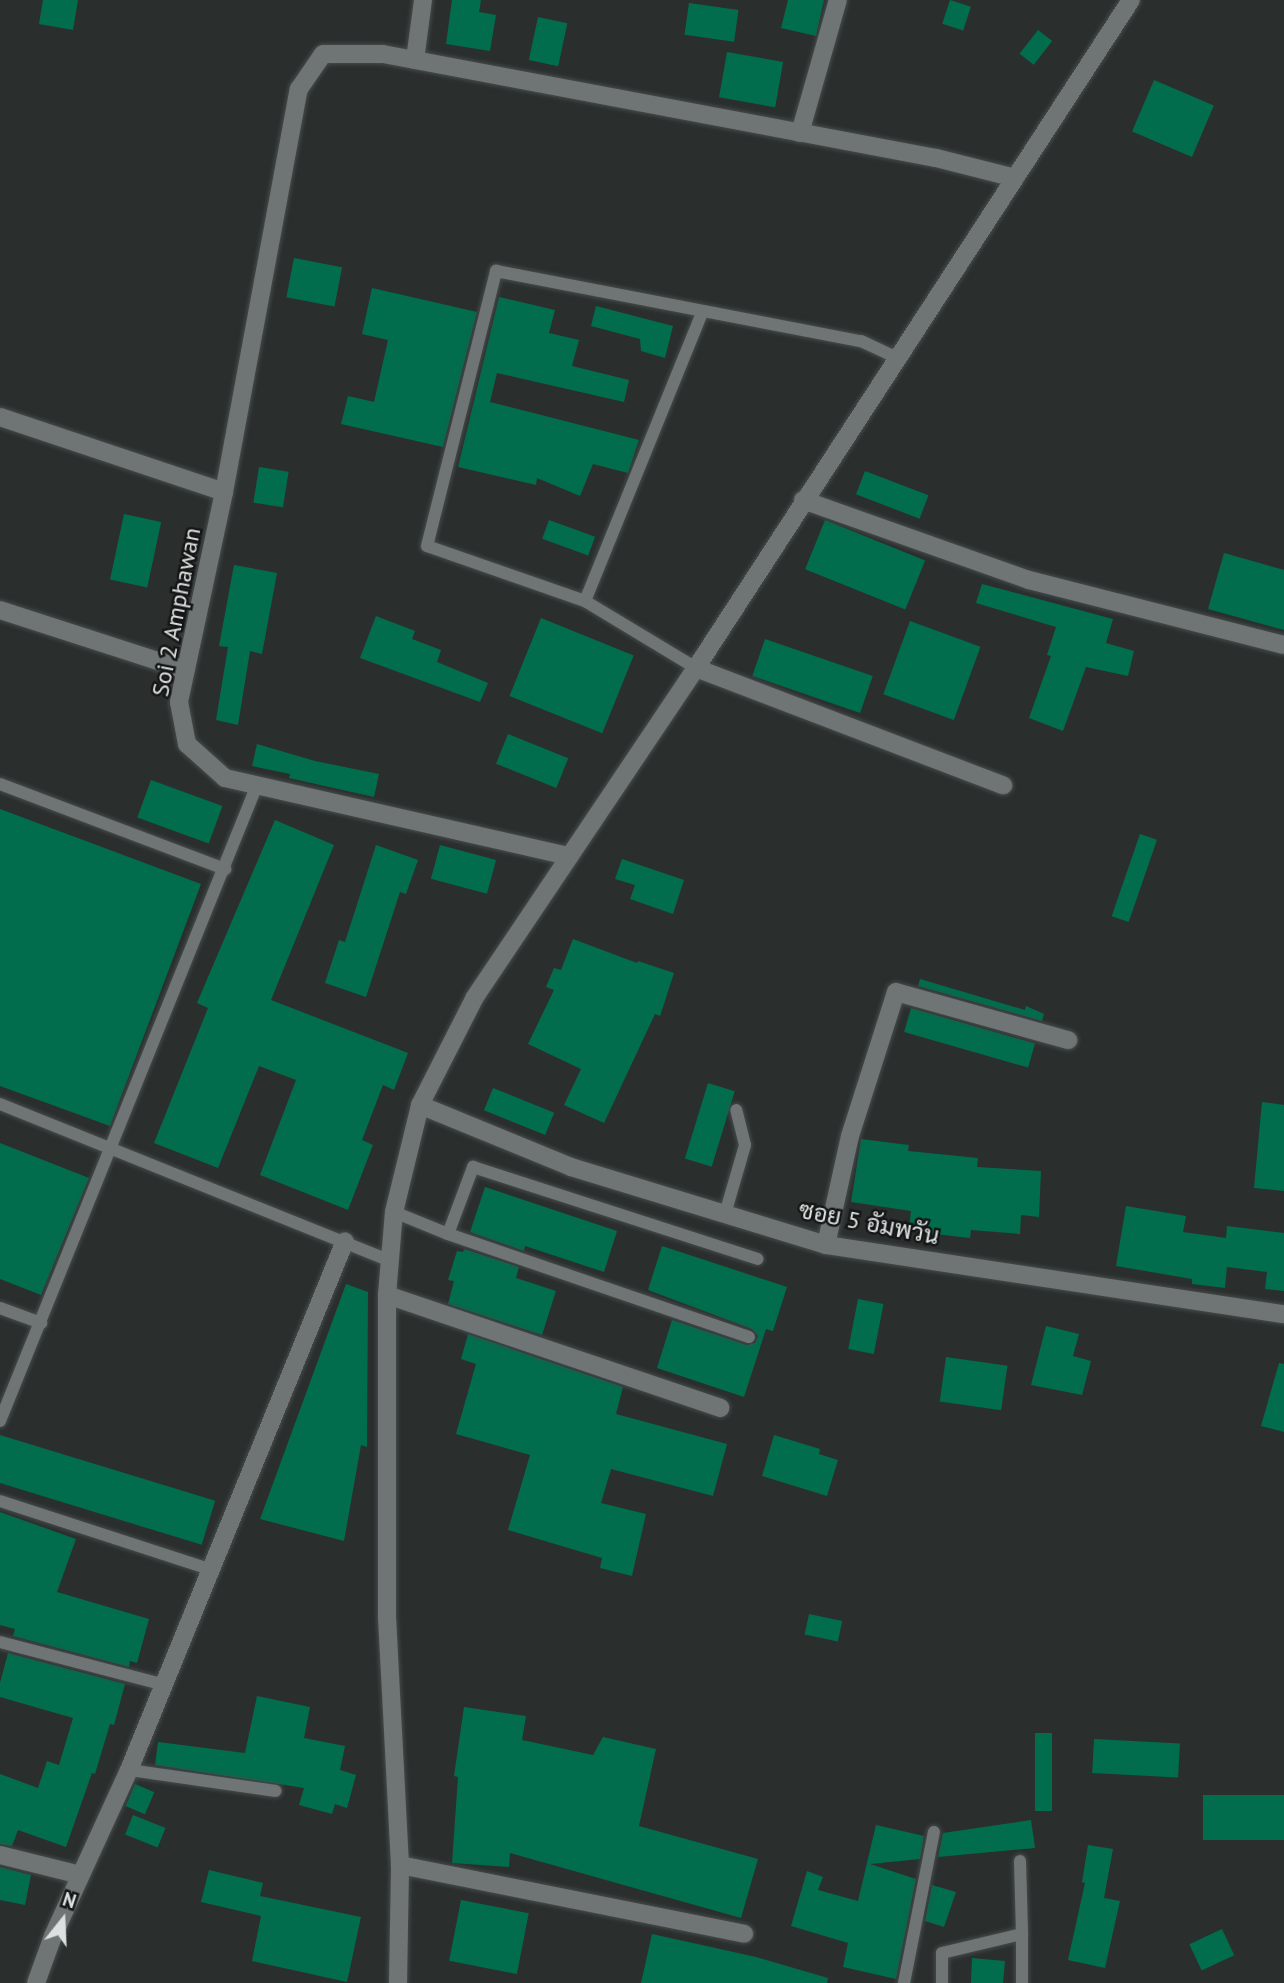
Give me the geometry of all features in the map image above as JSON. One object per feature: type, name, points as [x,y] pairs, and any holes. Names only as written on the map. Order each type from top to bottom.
[{"type":"street","points":[[423,0],[415,60],[936,158],[1015,178]]},
{"type":"street","points":[[800,133],[838,0]]},
{"type":"street","points":[[398,1983],[400,1865],[387,1617],[387,1295],[394,1212],[420,1105],[475,997],[696,668],[1131,0]]},
{"type":"street","name":"Soi 2 Amphawan","points":[[415,60],[383,54],[323,54],[299,89],[224,492],[179,702],[187,744],[225,778],[569,856]]},
{"type":"street","points":[[0,417],[224,492]]},
{"type":"street","points":[[803,500],[1029,580],[1284,645]]},
{"type":"street","points":[[0,610],[186,670]]},
{"type":"street","points":[[696,668],[1003,785]]},
{"type":"street","points":[[826,1245],[850,1136],[896,992],[1068,1040]]},
{"type":"street","name":"ซอย 5 อัมพวัน","points":[[420,1105],[571,1167],[826,1245],[1284,1314]]},
{"type":"street","points":[[36,1983],[80,1875],[129,1770],[161,1684],[345,1241]]},
{"type":"street","points":[[387,1295],[720,1408]]},
{"type":"street","points":[[0,1855],[80,1875]]},
{"type":"street","points":[[400,1865],[744,1934]]},
{"type":"lane","points":[[696,668],[585,601],[427,546],[496,271],[861,341],[897,358]]},
{"type":"lane","points":[[585,601],[703,311]]},
{"type":"lane","points":[[0,784],[225,869]]},
{"type":"lane","points":[[0,1421],[257,785]]},
{"type":"lane","points":[[0,1104],[390,1261]]},
{"type":"lane","points":[[725,1214],[745,1145],[736,1110]]},
{"type":"lane","points":[[448,1234],[473,1167],[757,1259]]},
{"type":"lane","points":[[394,1212],[448,1234],[749,1337]]},
{"type":"lane","points":[[0,1308],[41,1323]]},
{"type":"lane","points":[[0,1501],[209,1569]]},
{"type":"lane","points":[[0,1642],[161,1684]]},
{"type":"lane","points":[[129,1770],[276,1791]]},
{"type":"lane","points":[[904,1983],[934,1832]]},
{"type":"lane","points":[[1020,1861],[1022,1983]]},
{"type":"lane","points":[[942,1983],[942,1954],[1022,1934]]},
{"type":"building","points":[[43,0],[78,0],[73,30],[39,24]]},
{"type":"building","points":[[452,0],[481,0],[479,12],[496,15],[490,51],[446,44]]},
{"type":"building","points":[[788,0],[824,0],[816,36],[781,28]]},
{"type":"building","points":[[950,0],[971,7],[963,31],[942,24]]},
{"type":"building","points":[[689,3],[739,10],[734,42],[685,35]]},
{"type":"building","points":[[538,17],[567,23],[558,66],[529,60]]},
{"type":"building","points":[[1038,30],[1052,41],[1034,65],[1020,54]]},
{"type":"building","points":[[727,52],[783,62],[775,107],[719,97]]},
{"type":"building","points":[[1154,80],[1214,105],[1192,157],[1132,132]]},
{"type":"building","points":[[294,258],[342,267],[334,307],[286,297]]},
{"type":"building","points":[[372,288],[477,312],[443,447],[341,424],[348,396],[374,402],[388,340],[362,334]]},
{"type":"building","points":[[499,297],[555,310],[549,333],[579,340],[572,366],[629,380],[624,402],[497,373],[490,402],[639,440],[628,473],[593,464],[580,496],[537,478],[536,485],[458,467]]},
{"type":"building","points":[[596,306],[673,326],[665,358],[641,351],[640,339],[591,326]]},
{"type":"building","points":[[259,467],[289,472],[283,507],[253,503]]},
{"type":"building","points":[[865,471],[928,495],[920,519],[856,494]]},
{"type":"building","points":[[124,514],[161,522],[147,587],[110,580]]},
{"type":"building","points":[[549,520],[595,537],[588,556],[542,539]]},
{"type":"building","points":[[825,520],[925,560],[905,610],[805,569]]},
{"type":"building","points":[[1224,553],[1284,570],[1284,630],[1208,609]]},
{"type":"building","points":[[234,565],[277,573],[262,654],[250,651],[238,725],[216,720],[228,647],[219,646]]},
{"type":"building","points":[[982,584],[1113,619],[1106,643],[1134,651],[1128,676],[1086,667],[1063,731],[1029,718],[1051,656],[1047,655],[1056,627],[976,603]]},
{"type":"building","points":[[376,616],[415,631],[412,639],[441,650],[437,662],[488,683],[480,702],[360,658]]},
{"type":"building","points":[[541,618],[634,655],[602,733],[510,696]]},
{"type":"building","points":[[910,621],[980,647],[954,720],[883,694]]},
{"type":"building","points":[[765,639],[873,676],[860,713],[752,676]]},
{"type":"building","points":[[508,734],[568,758],[556,788],[496,764]]},
{"type":"building","points":[[257,744],[315,761],[379,774],[374,797],[289,778],[290,774],[252,766]]},
{"type":"building","points":[[151,780],[222,806],[209,844],[137,818]]},
{"type":"building","points":[[0,809],[201,884],[110,1126],[0,1086]]},
{"type":"building","points":[[275,820],[334,845],[271,1000],[408,1053],[394,1090],[383,1085],[362,1140],[373,1145],[348,1210],[260,1175],[296,1080],[259,1066],[218,1168],[154,1143],[208,1008],[197,1003]]},
{"type":"building","points":[[1140,834],[1157,840],[1129,922],[1112,916]]},
{"type":"building","points":[[376,845],[418,860],[406,894],[400,892],[366,997],[325,983],[339,940],[345,942]]},
{"type":"building","points":[[440,845],[496,860],[487,894],[431,879]]},
{"type":"building","points":[[622,859],[684,880],[673,914],[630,899],[635,885],[615,879]]},
{"type":"building","points":[[573,939],[637,963],[638,961],[674,973],[660,1016],[655,1014],[604,1123],[564,1105],[581,1069],[528,1044],[554,990],[546,987],[554,968],[561,970]]},
{"type":"building","points":[[920,979],[1025,1010],[1026,1006],[1044,1014],[1042,1021],[918,986]]},
{"type":"building","points":[[911,1008],[1035,1044],[1028,1068],[904,1032]]},
{"type":"building","points":[[708,1083],[735,1091],[712,1167],[685,1159]]},
{"type":"building","points":[[493,1088],[554,1113],[545,1135],[484,1110]]},
{"type":"building","points":[[1262,1102],[1284,1105],[1284,1191],[1254,1188]]},
{"type":"building","points":[[861,1139],[909,1145],[908,1151],[978,1158],[977,1167],[1041,1171],[1039,1217],[1021,1215],[1020,1234],[971,1230],[970,1238],[909,1231],[911,1211],[851,1202]]},
{"type":"building","points":[[0,1143],[89,1178],[41,1295],[0,1279]]},
{"type":"building","points":[[485,1187],[617,1231],[604,1272],[525,1246],[524,1251],[470,1232]]},
{"type":"building","points":[[1126,1206],[1186,1216],[1183,1232],[1226,1238],[1227,1226],[1284,1233],[1284,1291],[1265,1289],[1267,1272],[1227,1267],[1225,1288],[1192,1284],[1192,1279],[1116,1266]]},
{"type":"building","points":[[662,1246],[787,1287],[773,1331],[766,1329],[744,1397],[657,1368],[672,1320],[747,1345],[755,1343],[758,1336],[752,1329],[648,1290]]},
{"type":"building","points":[[464,1249],[519,1267],[516,1278],[556,1291],[542,1335],[448,1304],[454,1281],[448,1280],[457,1251],[463,1252]]},
{"type":"building","points":[[346,1284],[368,1292],[367,1447],[361,1445],[344,1541],[260,1519]]},
{"type":"building","points":[[858,1299],[884,1304],[874,1354],[848,1349]]},
{"type":"building","points":[[1046,1326],[1079,1334],[1073,1356],[1091,1361],[1082,1395],[1031,1385]]},
{"type":"building","points":[[468,1334],[623,1387],[616,1414],[727,1444],[713,1496],[611,1469],[601,1503],[646,1514],[632,1576],[600,1568],[602,1558],[508,1530],[530,1455],[456,1434],[476,1364],[461,1359]]},
{"type":"building","points":[[946,1357],[1007,1366],[1001,1410],[940,1402]]},
{"type":"building","points":[[1279,1363],[1284,1364],[1284,1432],[1261,1426]]},
{"type":"building","points":[[0,1435],[215,1501],[202,1545],[0,1483]]},
{"type":"building","points":[[774,1435],[820,1449],[819,1454],[838,1460],[827,1496],[762,1476]]},
{"type":"building","points":[[0,1512],[76,1539],[57,1592],[149,1619],[137,1663],[130,1661],[129,1667],[13,1636],[15,1629],[0,1625]]},
{"type":"building","points":[[809,1614],[842,1621],[838,1642],[805,1635]]},
{"type":"building","points":[[8,1653],[125,1684],[114,1725],[110,1724],[95,1774],[92,1773],[66,1847],[18,1830],[12,1846],[0,1844],[0,1774],[38,1788],[47,1761],[59,1765],[73,1718],[0,1697],[0,1683]]},
{"type":"building","points":[[257,1696],[310,1707],[304,1738],[345,1746],[340,1770],[356,1775],[347,1808],[335,1804],[332,1814],[299,1805],[304,1788],[155,1765],[158,1742],[245,1753]]},
{"type":"building","points":[[464,1707],[526,1716],[522,1740],[593,1755],[603,1737],[656,1749],[639,1826],[758,1859],[741,1918],[510,1853],[509,1867],[452,1863],[458,1777],[454,1776]]},
{"type":"building","points":[[1035,1733],[1052,1733],[1052,1811],[1035,1811]]},
{"type":"building","points":[[1094,1739],[1180,1744],[1178,1777],[1092,1773]]},
{"type":"building","points":[[135,1784],[154,1792],[145,1814],[126,1806]]},
{"type":"building","points":[[1203,1795],[1284,1795],[1284,1840],[1203,1840]]},
{"type":"building","points":[[133,1815],[165,1828],[158,1848],[125,1834]]},
{"type":"building","points":[[1031,1820],[1035,1848],[938,1857],[943,1833]]},
{"type":"building","points":[[876,1825],[924,1836],[920,1859],[870,1864],[916,1879],[896,1979],[843,1967],[848,1943],[791,1926],[807,1871],[823,1877],[818,1890],[858,1901]]},
{"type":"building","points":[[1088,1845],[1113,1849],[1104,1898],[1120,1901],[1105,1968],[1068,1960],[1085,1883],[1082,1882]]},
{"type":"building","points":[[0,1867],[31,1875],[25,1905],[0,1900]]},
{"type":"building","points":[[209,1870],[263,1883],[260,1896],[361,1917],[347,1982],[252,1961],[261,1916],[201,1902]]},
{"type":"building","points":[[932,1885],[956,1892],[944,1927],[925,1921]]},
{"type":"building","points":[[461,1900],[529,1913],[517,1974],[449,1961]]},
{"type":"building","points":[[1222,1929],[1234,1955],[1202,1970],[1189,1944]]},
{"type":"building","points":[[652,1934],[756,1957],[828,1978],[827,1983],[641,1983]]},
{"type":"building","points":[[972,1958],[1005,1961],[1003,1983],[971,1983]]}]
